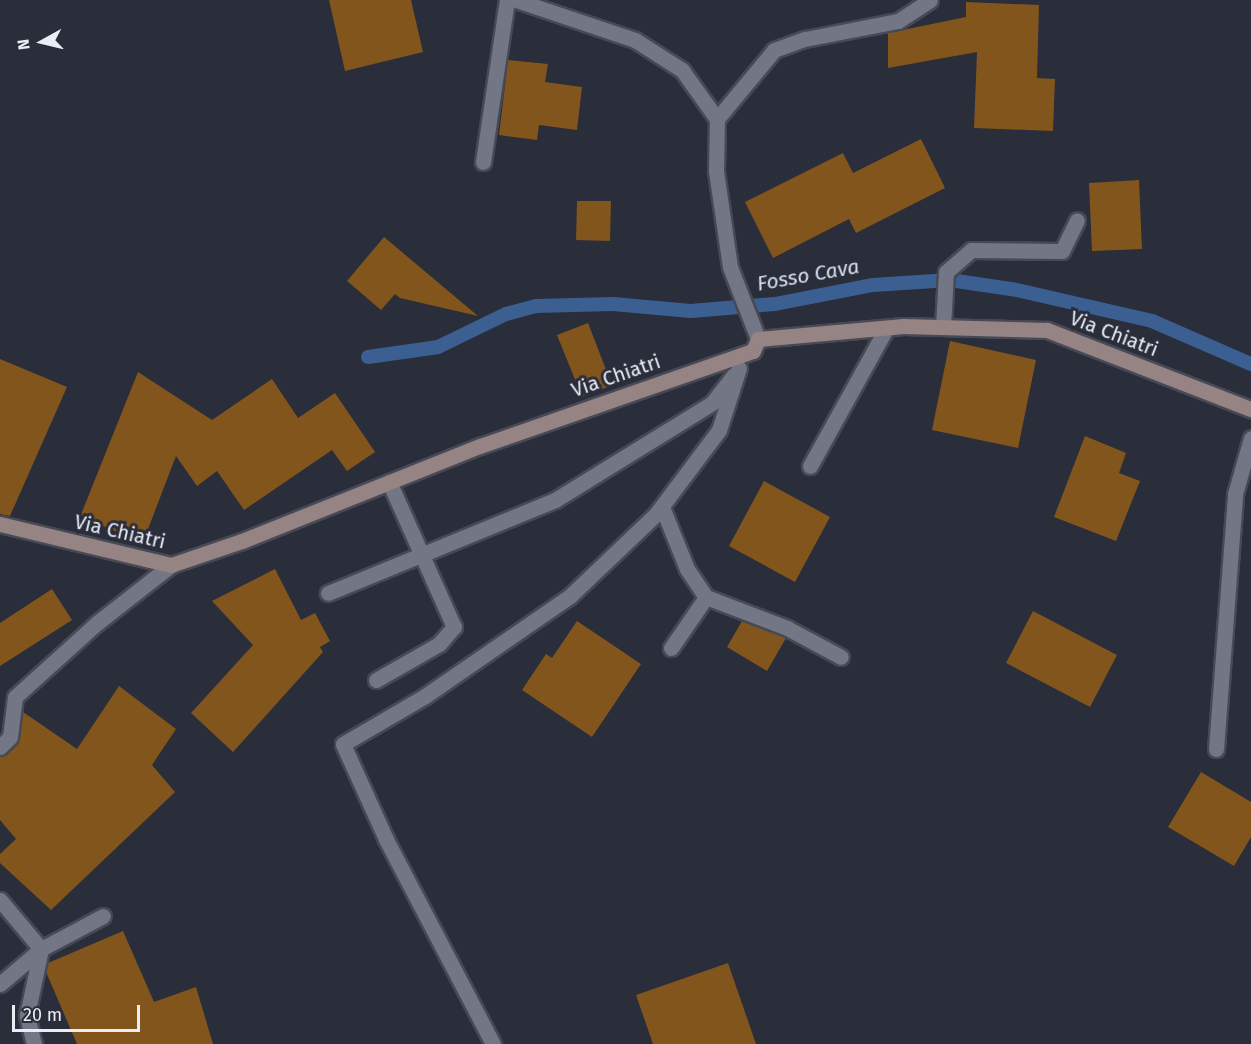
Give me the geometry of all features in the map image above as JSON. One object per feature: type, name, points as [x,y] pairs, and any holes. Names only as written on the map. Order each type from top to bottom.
[{"type":"street","points":[[483,162],[507,0]]},
{"type":"street","points":[[328,593],[420,552],[555,500],[712,403],[739,368],[755,338],[730,267],[716,171],[717,119],[682,70],[635,40],[516,0]]},
{"type":"street","points":[[717,119],[774,50],[805,39],[898,21],[930,0]]},
{"type":"street","points":[[944,327],[946,272],[970,250],[1062,251],[1077,220]]},
{"type":"street","name":"Via Chiatri","points":[[0,524],[171,565],[755,338],[944,327],[1047,330],[1251,409]]},
{"type":"street","points":[[810,466],[886,329]]},
{"type":"street","points":[[494,1044],[386,839],[343,744],[425,696],[570,596],[662,507],[719,430],[739,368]]},
{"type":"street","points":[[1216,749],[1235,494],[1251,438]]},
{"type":"street","points":[[376,680],[440,644],[454,627],[389,482]]},
{"type":"street","points":[[662,507],[687,569],[706,597],[787,628],[841,657]]},
{"type":"street","points":[[0,747],[10,737],[15,697],[96,623],[171,565]]},
{"type":"street","points":[[671,648],[706,597]]},
{"type":"street","points":[[0,900],[41,949]]},
{"type":"street","points":[[0,984],[41,949],[103,916]]},
{"type":"street","points":[[34,1044],[27,1015],[41,949]]},
{"type":"building","points":[[329,0],[411,0],[423,52],[345,71]]},
{"type":"building","points":[[966,2],[1039,5],[1037,78],[1055,79],[1053,131],[974,128],[977,52],[888,68],[888,33],[966,17]]},
{"type":"building","points":[[508,60],[548,64],[545,82],[582,87],[577,130],[539,125],[537,140],[499,135]]},
{"type":"building","points":[[921,139],[945,188],[856,233],[849,219],[773,258],[745,202],[843,153],[853,173]]},
{"type":"building","points":[[1139,180],[1142,249],[1092,251],[1089,183]]},
{"type":"building","points":[[577,201],[611,201],[610,241],[576,240]]},
{"type":"building","points":[[384,237],[478,316],[400,298],[395,294],[381,310],[347,281]]},
{"type":"building","points":[[588,323],[612,385],[582,397],[557,335]]},
{"type":"building","points":[[950,341],[1036,360],[1018,448],[932,430]]},
{"type":"building","points":[[0,359],[67,387],[10,516],[0,514]]},
{"type":"building","points":[[138,372],[212,420],[272,379],[298,418],[335,393],[375,452],[347,471],[332,450],[244,510],[217,471],[197,486],[176,456],[143,542],[80,517]]},
{"type":"building","points":[[1085,436],[1126,453],[1119,473],[1140,481],[1116,541],[1054,517]]},
{"type":"building","points":[[764,481],[830,517],[795,582],[729,546]]},
{"type":"building","points":[[275,569],[301,620],[315,613],[330,641],[320,647],[323,652],[233,752],[191,713],[253,645],[212,601]]},
{"type":"building","points":[[52,589],[72,620],[0,666],[0,623]]},
{"type":"building","points":[[1033,611],[1117,655],[1090,707],[1006,663]]},
{"type":"building","points":[[577,621],[641,664],[592,737],[522,690],[546,654],[552,658]]},
{"type":"building","points":[[742,621],[786,638],[767,671],[727,647]]},
{"type":"building","points":[[119,686],[176,729],[152,765],[175,792],[51,910],[0,863],[0,854],[16,839],[0,820],[0,756],[17,743],[23,712],[77,749]]},
{"type":"building","points":[[1201,772],[1251,802],[1251,837],[1234,866],[1168,827]]},
{"type":"building","points":[[123,931],[154,1002],[196,987],[213,1044],[77,1044],[46,972],[48,963]]},
{"type":"building","points":[[728,963],[756,1044],[653,1044],[636,995]]},
{"type":"waterway","name":"Fosso Cava","points":[[368,357],[438,347],[506,314],[536,306],[613,304],[691,311],[775,304],[873,285],[950,280],[1017,290],[1152,321],[1251,364]]}]
